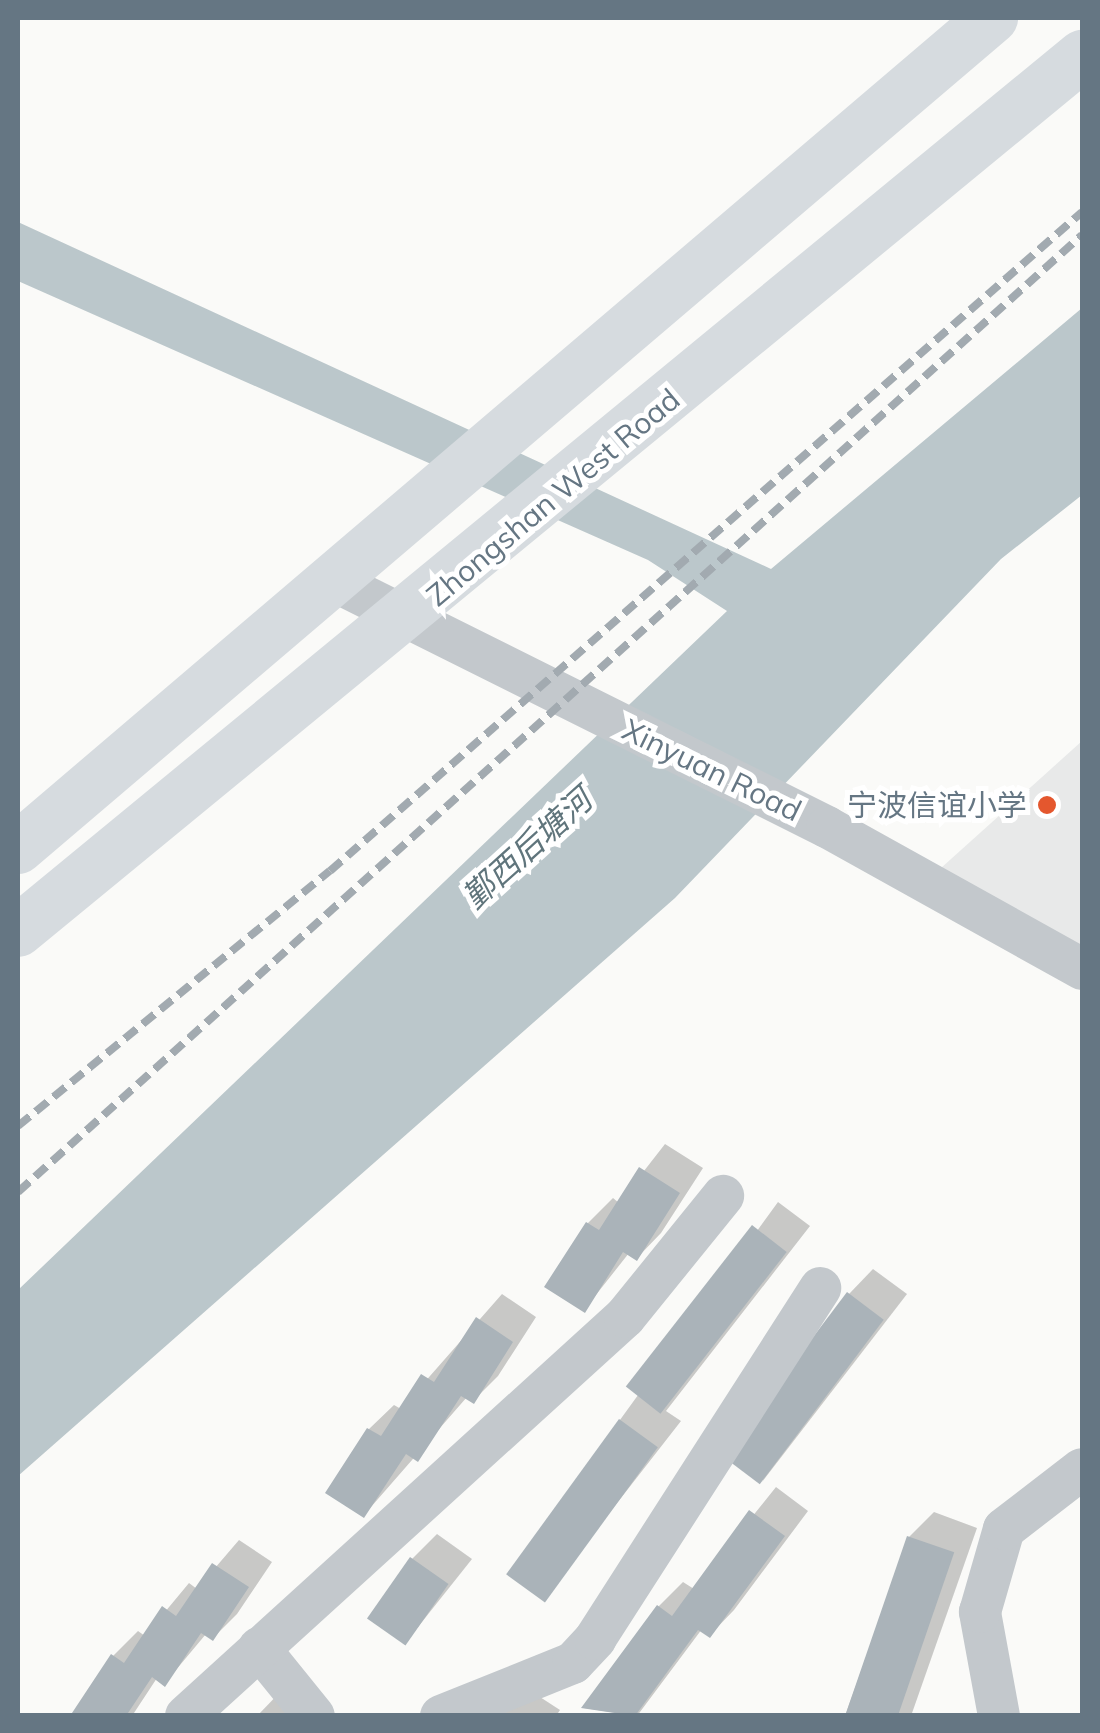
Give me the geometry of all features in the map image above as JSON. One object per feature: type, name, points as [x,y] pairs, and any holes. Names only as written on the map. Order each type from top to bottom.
[{"type":"main road","points":[[18,848],[336,582],[992,18]]},
{"type":"main road","name":"Zhongshan West Road","points":[[18,931],[408,618],[1082,56]]},
{"type":"street","name":"Xinyuan Road","points":[[336,582],[828,827],[1082,969]]},
{"type":"street","points":[[186,1716],[626,1317],[723,1196]]},
{"type":"street","points":[[440,1716],[574,1663],[595,1639],[820,1288]]},
{"type":"street","points":[[1000,1716],[980,1612],[1004,1528],[1082,1468]]},
{"type":"street","points":[[259,1648],[314,1716]]},
{"type":"shaded area","name":"宁波信谊小学","points":[[1082,741],[1082,948],[941,868]]},
{"type":"water","name":"鄞西后塘河","points":[[18,222],[771,569],[1082,308],[1082,495],[1001,559],[675,898],[18,1476],[18,1290],[727,611],[648,560],[18,281]]},
{"type":"building","points":[[639,1167],[680,1193],[637,1261],[623,1252],[585,1313],[544,1287],[586,1222],[599,1230]]},
{"type":"building","points":[[752,1225],[787,1252],[660,1414],[626,1387]]},
{"type":"building","points":[[847,1292],[884,1320],[760,1484],[723,1457]]},
{"type":"building","points":[[476,1317],[513,1342],[474,1404],[461,1396],[418,1462],[406,1454],[364,1518],[325,1493],[367,1428],[381,1436],[421,1374],[434,1382]]},
{"type":"building","points":[[619,1419],[658,1447],[545,1603],[506,1574]]},
{"type":"building","points":[[749,1510],[785,1536],[710,1638],[698,1630],[635,1716],[581,1708],[657,1605],[672,1616]]},
{"type":"building","points":[[907,1536],[954,1552],[898,1716],[845,1716]]},
{"type":"building","points":[[410,1557],[449,1584],[405,1645],[367,1618]]},
{"type":"building","points":[[212,1563],[249,1587],[213,1641],[201,1633],[165,1687],[152,1677],[126,1716],[70,1716],[111,1654],[124,1663],[162,1606],[176,1616]]},
{"type":"railway","points":[[18,1126],[330,871],[1082,212]]},
{"type":"railway","points":[[18,1192],[1082,235]]},
{"type":"place","name":"宁波信谊小学","points":[[1047,805]]}]
